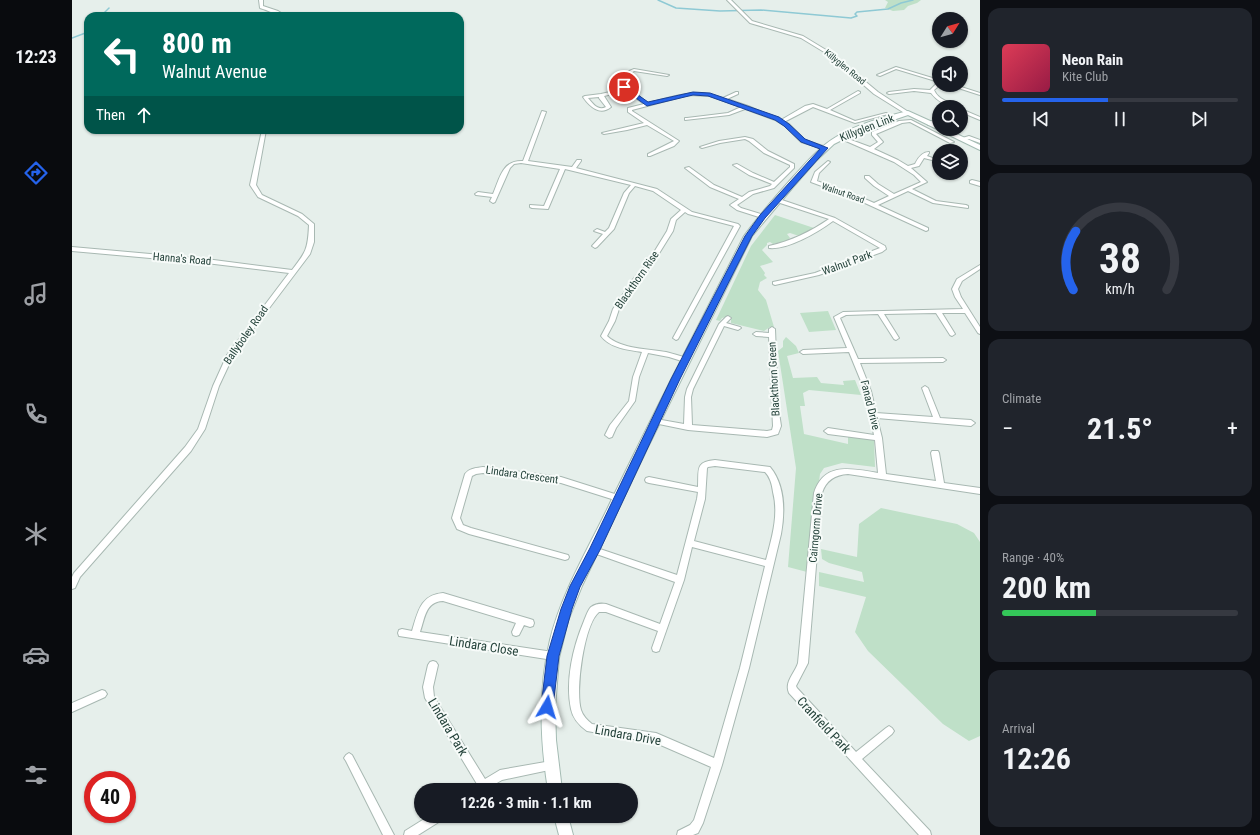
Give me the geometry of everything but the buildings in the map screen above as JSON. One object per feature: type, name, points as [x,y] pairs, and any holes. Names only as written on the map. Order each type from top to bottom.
[{"type":"street","points":[[261,0],[261,7],[277,12]]},
{"type":"street","name":"Killyglen Road","points":[[729,0],[746,19],[754,23],[802,37],[837,59],[876,93],[908,114],[930,124]]},
{"type":"street","points":[[879,75],[896,68],[932,81]]},
{"type":"street","points":[[647,104],[622,86],[622,82],[632,70],[637,69],[667,75]]},
{"type":"street","points":[[604,95],[601,97],[609,107],[602,110],[595,108],[585,97],[627,90]]},
{"type":"street","points":[[889,93],[914,90],[932,92],[940,100]]},
{"type":"street","points":[[968,90],[980,94]]},
{"type":"street","points":[[828,110],[858,92]]},
{"type":"street","points":[[725,99],[736,93]]},
{"type":"street","points":[[650,156],[658,150],[675,144],[677,141],[629,110],[647,104],[693,94],[708,94],[725,99],[782,121],[803,141],[824,148]]},
{"type":"street","points":[[782,121],[810,106],[828,110],[855,122],[886,114]]},
{"type":"street","points":[[687,119],[732,113],[746,107]]},
{"type":"street","points":[[525,162],[544,112]]},
{"type":"street","points":[[968,113],[980,119]]},
{"type":"street","name":"Killyglen Link","points":[[554,783],[551,766],[547,707],[553,656],[566,609],[575,586],[594,550],[685,360],[748,236],[762,216],[824,148],[860,129],[908,114]]},
{"type":"street","points":[[871,149],[881,142],[874,136],[874,133],[906,121],[917,123],[952,142]]},
{"type":"street","points":[[604,133],[648,123]]},
{"type":"street","name":"Ballyboley Road","points":[[72,585],[77,575],[188,449],[201,429],[216,386],[230,355],[307,254],[312,242],[312,225],[300,215],[260,196],[253,185],[263,134]]},
{"type":"street","name":"Killyglen Road","points":[[955,136],[980,148]]},
{"type":"street","points":[[961,139],[969,137],[980,142]]},
{"type":"street","points":[[702,147],[741,138],[750,139],[766,152],[792,164],[792,167],[775,184],[769,188],[751,193],[741,198],[733,205],[734,207],[762,216]]},
{"type":"street","name":"Walnut Road","points":[[841,138],[891,158],[907,168],[924,182],[874,205]]},
{"type":"street","points":[[907,168],[917,165],[925,154],[932,158]]},
{"type":"street","points":[[573,169],[580,161]]},
{"type":"street","points":[[478,194],[494,198],[508,167],[513,163],[525,162],[573,169],[638,185],[656,191],[684,210],[732,223],[737,226],[676,338]]},
{"type":"street","name":"Walnut Road","points":[[828,162],[817,173],[814,182],[856,197],[926,229]]},
{"type":"street","points":[[736,165],[751,174],[775,184]]},
{"type":"street","points":[[532,206],[546,208],[563,168]]},
{"type":"street","points":[[687,168],[710,185],[741,198]]},
{"type":"street","name":"Walnut Road","points":[[867,177],[893,196]]},
{"type":"street","points":[[972,182],[980,184]]},
{"type":"street","points":[[596,246],[608,234],[615,223],[627,193],[638,185]]},
{"type":"street","points":[[907,189],[935,202],[966,207]]},
{"type":"street","name":"Walnut Park","points":[[774,283],[817,274],[883,249],[881,244],[833,219],[776,200]]},
{"type":"street","name":"Blackthorn Rise","points":[[684,210],[673,220],[671,230],[664,242],[647,268],[636,280],[616,309],[612,321],[604,334],[608,340],[645,352],[664,354],[685,360]]},
{"type":"street","points":[[771,247],[803,237],[816,231],[833,219]]},
{"type":"street","points":[[598,231],[608,234]]},
{"type":"street","name":"Hanna's Road","points":[[72,249],[206,260],[292,272]]},
{"type":"street","points":[[978,269],[959,280],[956,286],[956,294],[980,332]]},
{"type":"street","points":[[880,312],[967,311]]},
{"type":"street","points":[[880,312],[896,338]]},
{"type":"street","name":"Fanad Drive","points":[[880,312],[845,313],[839,315],[837,320],[857,361],[868,391],[878,438],[882,475]]},
{"type":"street","points":[[938,312],[952,334]]},
{"type":"street","points":[[688,427],[688,397],[690,389],[722,324],[728,318]]},
{"type":"street","points":[[722,324],[738,328]]},
{"type":"street","name":"Blackthorn Green","points":[[656,421],[688,427],[767,434],[776,431],[777,426],[772,332],[756,334]]},
{"type":"street","points":[[803,352],[851,350]]},
{"type":"street","points":[[609,435],[632,401],[636,377],[645,352]]},
{"type":"street","points":[[857,361],[943,360]]},
{"type":"street","points":[[925,388],[938,420]]},
{"type":"street","points":[[874,415],[971,423]]},
{"type":"street","name":"Fanad Drive","points":[[828,431],[878,438]]},
{"type":"street","points":[[935,453],[940,484]]},
{"type":"street","points":[[656,648],[680,580],[690,543],[701,490],[703,466],[717,463],[765,469],[769,471],[774,484],[780,511],[777,534],[769,564],[760,610],[717,765],[698,824],[693,830],[682,835]]},
{"type":"street","name":"Lindara Crescent","points":[[565,557],[469,531],[460,526],[456,518],[469,474],[474,471],[481,470],[557,479],[618,498]]},
{"type":"street","name":"Cairngorm Drive","points":[[792,692],[792,683],[802,669],[803,663],[820,486],[828,477],[839,472],[858,471],[980,491]]},
{"type":"street","points":[[649,480],[701,490]]},
{"type":"street","points":[[690,543],[769,564]]},
{"type":"street","points":[[594,550],[680,580]]},
{"type":"street","name":"Lindara Close","points":[[415,635],[426,604],[437,597],[443,597],[526,622],[516,632]]},
{"type":"street","name":"Lindara Drive","points":[[663,629],[606,608],[600,607],[593,611],[583,634],[575,668],[574,697],[580,720],[586,727],[591,729],[662,740],[717,765]]},
{"type":"street","name":"Lindara Close","points":[[402,633],[553,656]]},
{"type":"street","name":"Lindara Park","points":[[433,665],[428,687],[430,698],[477,783]]},
{"type":"street","name":"Cranfield Park","points":[[792,692],[926,835]]},
{"type":"street","points":[[72,708],[102,694]]},
{"type":"street","name":"Cranfield Park","points":[[855,759],[889,731]]},
{"type":"street","points":[[349,758],[389,835]]},
{"type":"street","name":"Lindara Park","points":[[488,783],[500,775],[551,766]]},
{"type":"street","points":[[409,835],[427,823]]},
{"type":"street","points":[[563,823],[566,835]]},
{"type":"green space","points":[[885,0],[921,0],[908,6],[904,10],[893,11],[885,8],[888,2]]},
{"type":"green space","points":[[775,215],[814,228],[799,236],[790,233],[787,234],[790,238],[787,241],[773,244],[770,242],[767,243],[762,250],[773,262],[760,266],[767,278],[760,282],[758,290],[766,300],[774,327],[770,327],[764,331],[731,323],[731,320],[727,317],[722,318],[720,321],[716,320],[751,246]]},
{"type":"green space","points":[[828,311],[836,330],[809,332],[800,313]]},
{"type":"green space","points":[[786,337],[796,346],[799,353],[787,356],[793,378],[817,377],[821,383],[844,385],[843,381],[855,380],[861,395],[809,390],[803,393],[805,406],[800,406],[804,434],[848,444],[848,435],[874,440],[875,467],[842,463],[824,468],[820,474],[807,572],[788,567],[796,468],[778,351],[783,347],[783,341]]},
{"type":"green space","points":[[881,508],[957,524],[974,533],[980,542],[980,736],[969,741],[943,724],[868,651],[855,632],[866,597],[819,586],[819,572],[864,582],[862,572],[829,563],[822,559],[821,549],[857,557],[859,524]]},
{"type":"waterway","points":[[658,0],[676,8],[720,11],[761,10],[851,18],[857,16],[855,14],[857,12],[888,9],[901,3],[913,0]]},
{"type":"waterway","points":[[105,12],[109,8]]},
{"type":"waterway","points":[[72,38],[84,34]]},
{"type":"route","points":[[547,707],[553,656],[566,609],[575,586],[594,550],[685,360],[748,236],[762,216],[824,148],[803,141],[787,125],[777,118],[722,98],[700,93],[683,95],[647,104],[624,87]]}]
